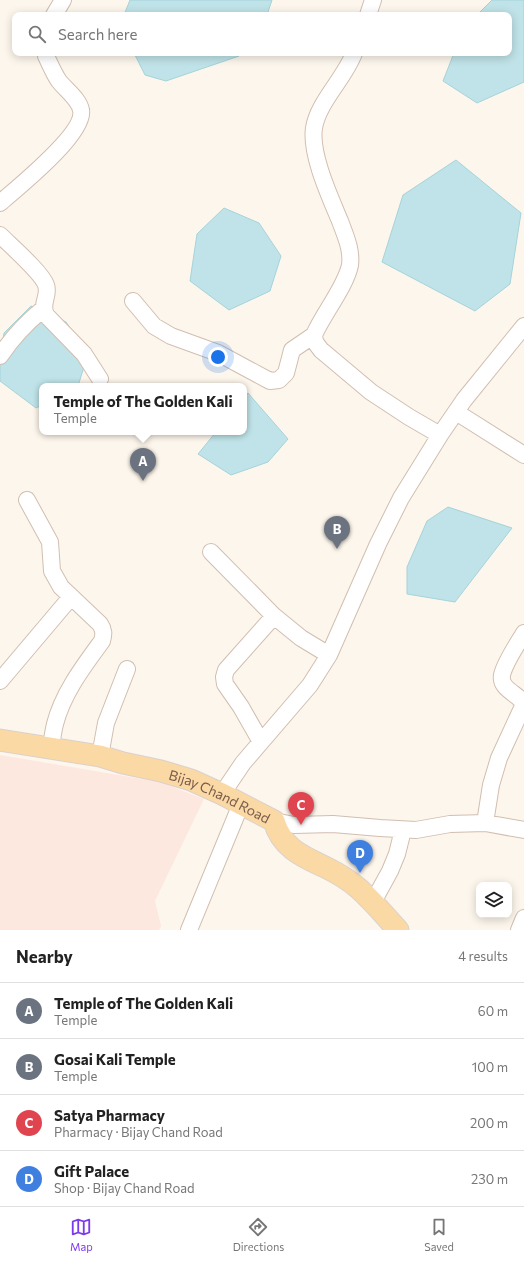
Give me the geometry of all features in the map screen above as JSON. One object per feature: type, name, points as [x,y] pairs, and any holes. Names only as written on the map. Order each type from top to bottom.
[{"type":"main road","name":"Bijay Chand Road","points":[[0,740],[100,756],[191,780],[222,794],[274,821],[279,832],[295,852],[312,862],[327,868],[357,887],[373,902],[398,930]]},
{"type":"street","points":[[56,12],[63,0]]},
{"type":"street","points":[[369,12],[373,0]]},
{"type":"street","points":[[0,203],[44,164],[69,138],[79,124],[82,116],[81,109],[76,100],[58,80],[46,56]]},
{"type":"street","points":[[133,301],[154,326],[171,336],[218,353],[270,380],[279,380],[286,373],[292,350],[314,335],[345,279],[350,264],[349,246],[320,168],[315,148],[314,128],[321,107],[352,56]]},
{"type":"street","points":[[0,235],[41,276],[46,285],[47,293],[43,309],[28,321],[0,356]]},
{"type":"street","points":[[43,309],[46,315],[84,354],[100,379]]},
{"type":"street","points":[[222,794],[243,763],[310,686],[329,655],[378,544],[401,498],[440,435],[464,400],[524,326]]},
{"type":"street","points":[[314,335],[315,342],[321,350],[371,392],[409,418],[440,435]]},
{"type":"street","points":[[456,412],[524,455]]},
{"type":"street","points":[[27,500],[50,542],[52,571],[61,587],[100,624],[104,630],[102,641],[77,677],[63,701],[55,725],[51,748]]},
{"type":"street","points":[[211,552],[274,616],[301,638],[329,655]]},
{"type":"street","points":[[0,681],[71,597]]},
{"type":"street","points":[[261,742],[241,707],[225,684],[224,677],[226,670],[274,616]]},
{"type":"street","points":[[485,823],[491,785],[499,758],[523,706],[522,700],[510,691],[502,682],[502,675],[524,633]]},
{"type":"street","points":[[100,756],[106,723],[127,669]]},
{"type":"street","points":[[189,930],[241,804]]},
{"type":"street","points":[[274,821],[294,825],[333,824],[403,830],[416,830],[450,824],[485,823],[524,830]]},
{"type":"street","points":[[373,902],[390,871],[397,854],[403,830]]},
{"type":"street","points":[[519,930],[524,918]]},
{"type":"shaded area","points":[[0,755],[160,782],[204,799],[155,901],[161,926],[159,930],[0,930]]},
{"type":"water","points":[[130,0],[272,0],[268,12],[125,12]]},
{"type":"water","points":[[492,0],[524,0],[524,82],[477,103],[443,81],[453,56],[512,56],[512,12],[480,12]]},
{"type":"water","points":[[136,56],[239,56],[166,81],[145,75]]},
{"type":"water","points":[[456,160],[521,213],[510,284],[475,311],[382,262],[403,195]]},
{"type":"water","points":[[224,208],[259,223],[281,256],[270,291],[229,310],[190,281],[197,234]]},
{"type":"water","points":[[31,306],[66,322],[88,354],[79,383],[39,383],[39,406],[36,408],[0,381],[0,360],[4,333]]},
{"type":"water","points":[[248,393],[288,439],[268,462],[231,475],[198,454],[214,435],[247,435]]},
{"type":"water","points":[[448,507],[512,528],[455,602],[407,594],[407,567],[427,521]]},
{"type":"place","name":"Temple of The Golden Kali","points":[[143,481]]},
{"type":"place","name":"Gosai Kali Temple","points":[[337,549]]},
{"type":"place","name":"Satya Pharmacy","points":[[301,825]]},
{"type":"place","name":"Gift Palace","points":[[360,873]]}]
